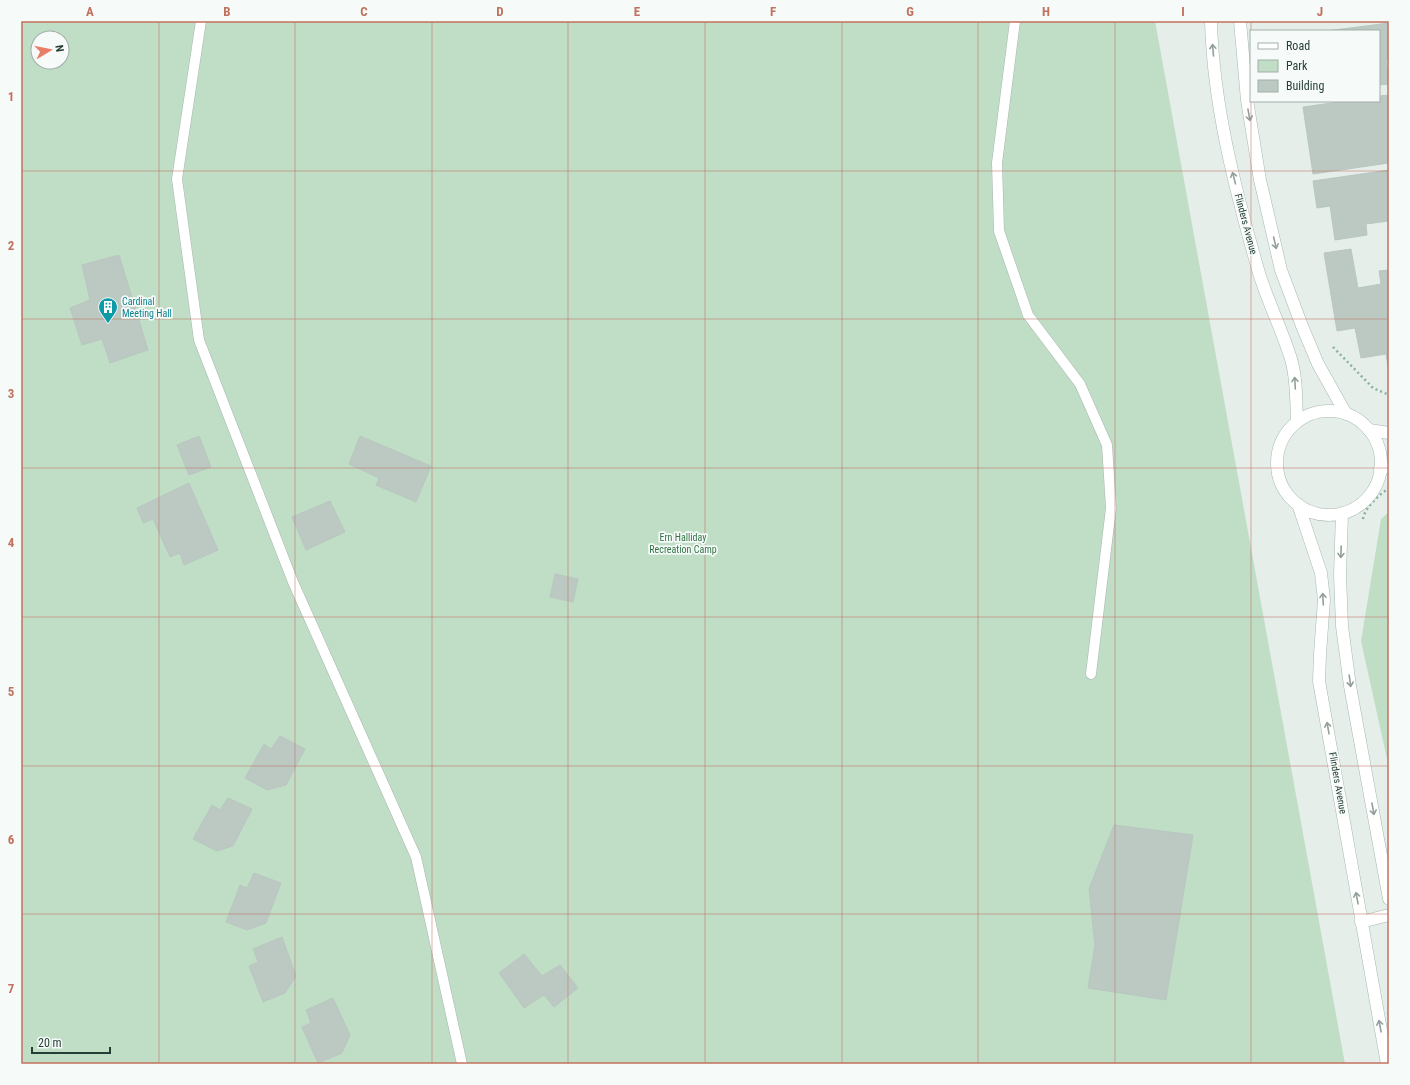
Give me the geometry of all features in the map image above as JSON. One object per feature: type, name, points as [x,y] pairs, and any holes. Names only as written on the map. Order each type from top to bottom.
[{"type":"main road","name":"Flinders Avenue","points":[[1212,21],[1217,86],[1231,167],[1260,276],[1291,359],[1294,374],[1297,422]]},
{"type":"main road","points":[[1240,21],[1249,115],[1260,180],[1281,270],[1318,364],[1346,414]]},
{"type":"main road","points":[[1332,411],[1346,414],[1359,420],[1369,430],[1376,442],[1384,468],[1368,497],[1356,507],[1342,513],[1319,514],[1312,512],[1298,504],[1282,486],[1279,479],[1277,463],[1279,447],[1290,427],[1297,422],[1303,417],[1317,412],[1332,411]]},
{"type":"main road","points":[[1369,430],[1389,433]]},
{"type":"main road","name":"Flinders Avenue","points":[[1298,504],[1321,572],[1324,600],[1320,654],[1320,681],[1387,1064]]},
{"type":"main road","points":[[1342,513],[1340,575],[1342,626],[1350,686],[1389,898]]},
{"type":"main road","points":[[1361,922],[1389,915]]},
{"type":"lane","points":[[201,21],[177,179],[199,340],[293,582],[416,857],[462,1064]]},
{"type":"lane","points":[[1015,21],[997,163],[999,231],[1028,315],[1080,384],[1107,445],[1111,508],[1091,674]]},
{"type":"path","points":[[1332,346],[1373,388],[1389,395]]},
{"type":"path","points":[[1363,520],[1364,513],[1389,487]]},
{"type":"green space","name":"Ern Halliday Recreation Camp","points":[[21,21],[1155,21],[1345,1064],[21,1064]]},
{"type":"green space","points":[[1389,512],[1389,768],[1361,641],[1381,519]]},
{"type":"building","points":[[1389,23],[1389,59],[1386,60],[1389,84],[1380,85],[1380,30],[1334,30]]},
{"type":"building","points":[[1389,95],[1389,163],[1313,174],[1303,107],[1339,102],[1380,102],[1380,96]]},
{"type":"building","points":[[1389,170],[1389,221],[1366,224],[1367,235],[1335,240],[1330,206],[1317,208],[1313,181]]},
{"type":"building","points":[[1351,249],[1358,288],[1381,284],[1379,271],[1389,270],[1389,373],[1386,354],[1361,358],[1355,328],[1337,331],[1324,253]]},
{"type":"building","name":"Cardinal Meeting Hall","points":[[119,255],[148,350],[110,363],[102,339],[82,345],[70,308],[90,300],[82,265]]},
{"type":"building","points":[[199,436],[211,467],[189,475],[177,445]]},
{"type":"building","points":[[360,436],[431,466],[416,502],[376,485],[379,478],[349,464]]},
{"type":"building","points":[[189,483],[218,550],[184,565],[180,553],[170,557],[153,519],[143,523],[137,508]]},
{"type":"building","points":[[330,501],[345,532],[306,550],[292,517]]},
{"type":"building","points":[[555,574],[578,579],[573,602],[550,597]]},
{"type":"building","points":[[280,736],[305,749],[286,785],[267,790],[245,778],[264,744],[271,749]]},
{"type":"building","points":[[228,798],[252,809],[233,846],[217,851],[193,839],[212,805],[220,810]]},
{"type":"building","points":[[1114,825],[1193,835],[1166,1000],[1088,988],[1095,945],[1089,889]]},
{"type":"building","points":[[254,873],[281,883],[266,923],[247,930],[226,922],[240,885],[247,888]]},
{"type":"building","points":[[282,937],[296,976],[285,993],[263,1002],[249,966],[258,962],[253,949]]},
{"type":"building","points":[[524,954],[542,976],[560,965],[578,988],[554,1007],[544,995],[524,1008],[499,973]]},
{"type":"building","points":[[333,998],[350,1035],[342,1053],[318,1063],[302,1027],[311,1023],[306,1010]]},
{"type":"place","name":"Cardinal Meeting Hall","points":[[108,324]]}]
